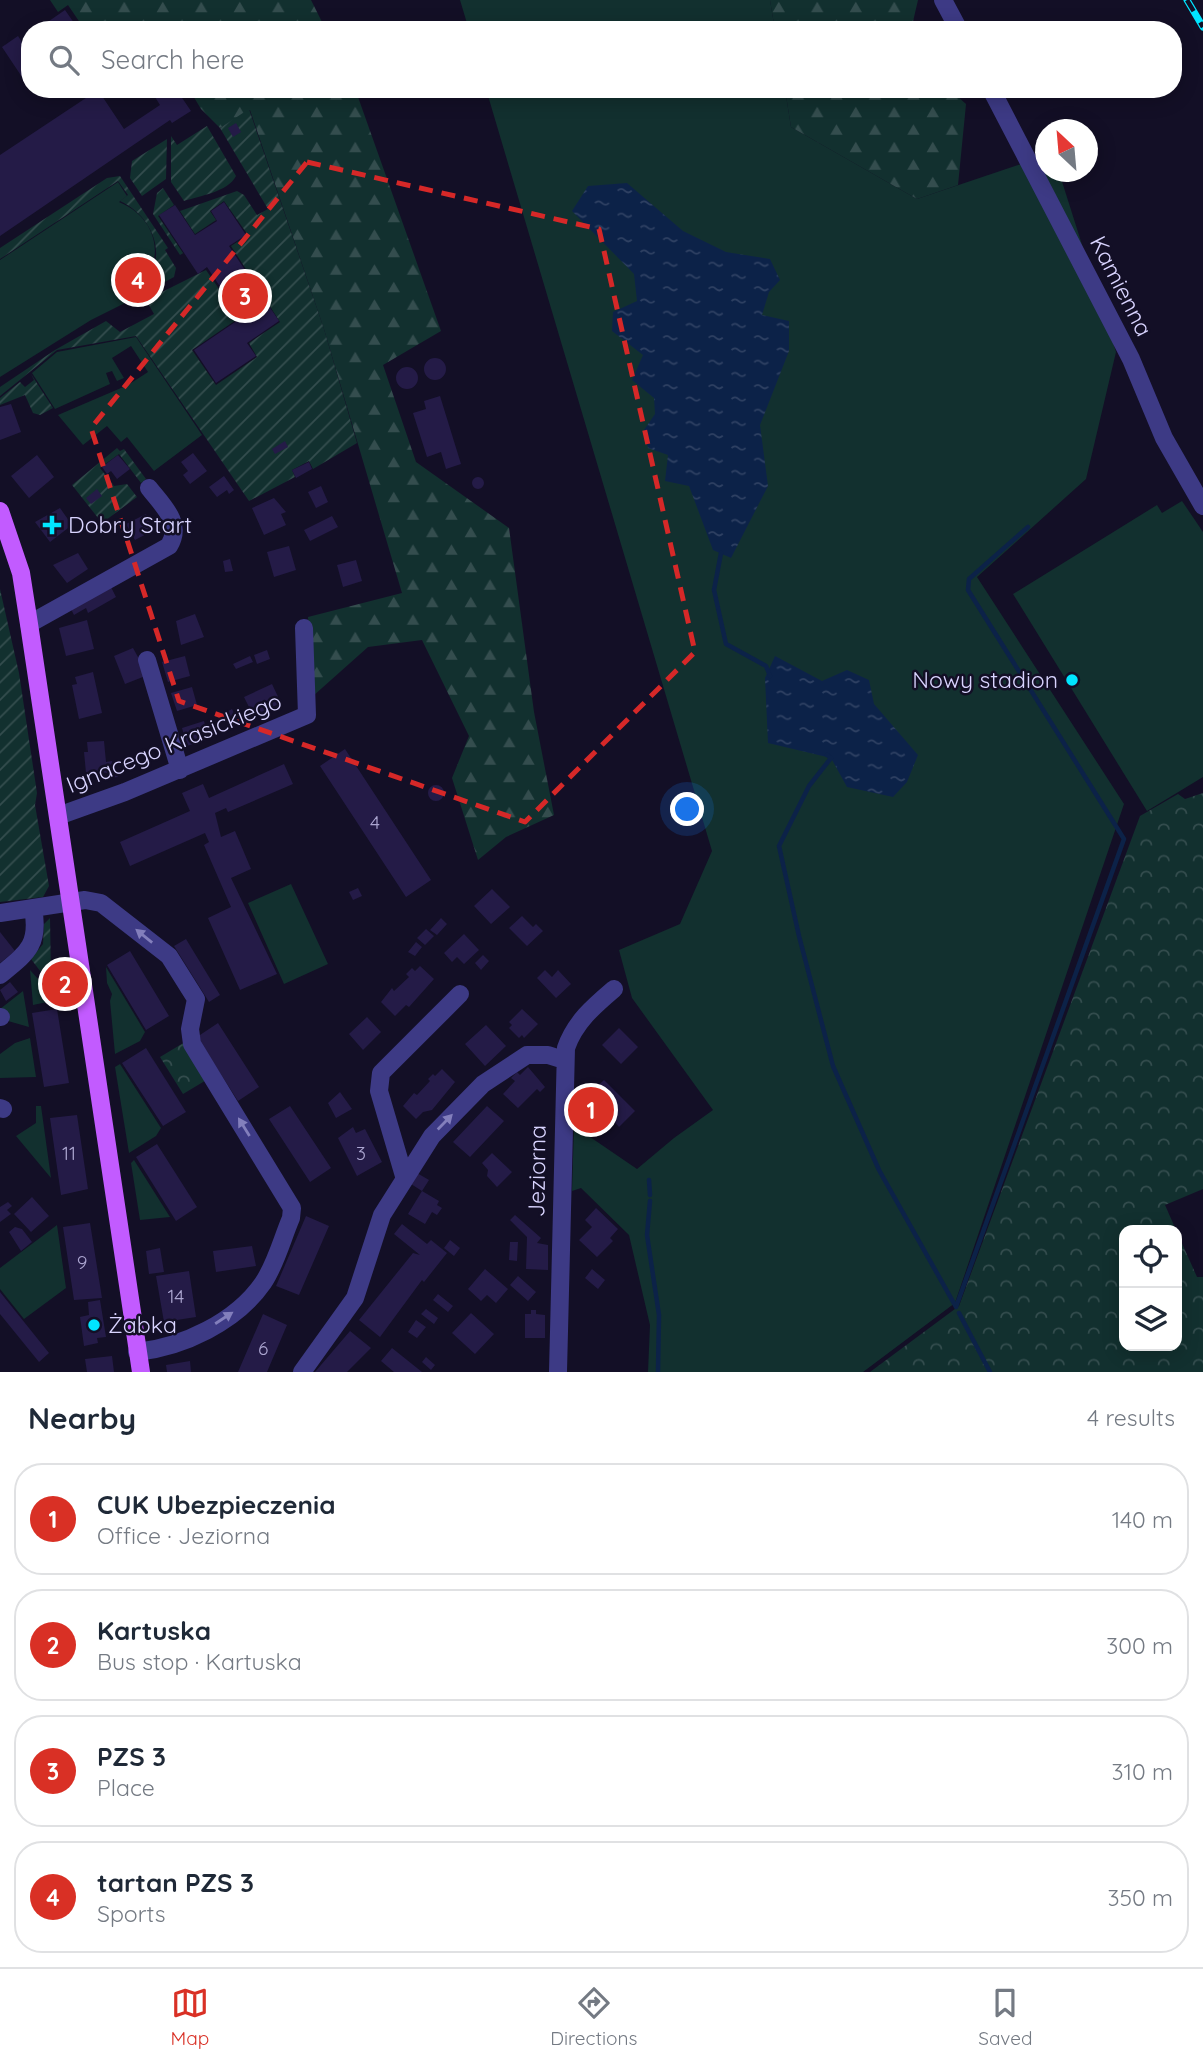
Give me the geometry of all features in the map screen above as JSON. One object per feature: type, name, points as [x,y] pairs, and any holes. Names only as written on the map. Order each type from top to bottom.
[{"type":"main road","points":[[0,511],[21,573],[141,1372]]},
{"type":"street","points":[[943,0],[954,21]]},
{"type":"street","name":"Kamienna","points":[[996,98],[1131,359],[1164,438],[1203,506]]},
{"type":"street","points":[[29,624],[169,546],[176,530],[174,522],[149,488]]},
{"type":"street","name":"Ignacego Krasickiego","points":[[58,816],[72,813],[180,770],[307,715],[304,628]]},
{"type":"street","points":[[147,660],[180,770]]},
{"type":"street","points":[[0,913],[85,900],[101,903],[169,956],[197,1004],[190,1029],[192,1044],[292,1208],[268,1274],[253,1295],[208,1328],[163,1348],[137,1352]]},
{"type":"street","points":[[0,975],[31,946],[36,926],[33,908]]},
{"type":"street","name":"Jeziorna","points":[[558,1372],[564,1060],[571,1034],[589,1010],[614,989]]},
{"type":"street","points":[[404,1177],[379,1091],[379,1079],[391,1063],[460,994]]},
{"type":"street","points":[[302,1372],[355,1298],[382,1216],[404,1177],[439,1128],[498,1072],[535,1053],[564,1060]]},
{"type":"highlighted area","points":[[307,162],[599,229],[695,652],[525,822],[179,701],[91,428]]},
{"type":"green space","points":[[50,0],[311,0],[322,21],[79,21],[68,5],[58,12]]},
{"type":"green space","points":[[460,0],[770,0],[774,21],[466,21]]},
{"type":"green space","points":[[770,0],[918,0],[913,21],[774,21]]},
{"type":"green space","points":[[194,98],[358,98],[441,331],[383,365],[416,462],[509,528],[534,712],[554,815],[506,837],[478,860],[452,778],[469,736],[422,640],[368,647],[313,696],[308,617],[402,593],[324,329],[250,110],[220,128],[201,109]]},
{"type":"green space","points":[[489,98],[786,98],[791,127],[917,199],[1035,159],[1035,182],[1062,182],[1116,352],[1086,479],[977,577],[1124,804],[955,1303],[863,1372],[648,1372],[650,1325],[629,1235],[581,1188],[572,1191],[574,1126],[637,1169],[713,1110],[632,998],[619,950],[680,924],[712,851]]},
{"type":"green space","points":[[786,98],[959,98],[966,104],[958,185],[917,199],[791,127]]},
{"type":"green space","points":[[249,109],[324,329],[357,443],[313,469],[309,461],[292,470],[295,477],[249,501],[136,336],[57,350],[0,396],[0,387],[55,350],[106,321],[120,332],[154,314],[146,300],[206,270],[239,318],[192,350],[216,385],[257,357],[249,343],[280,322],[231,246],[248,235],[224,201],[210,211],[216,220],[195,234],[180,211],[237,191],[244,195],[257,215],[268,209],[220,128]]},
{"type":"green space","points":[[207,126],[236,176],[220,190],[184,201],[171,182],[171,136],[177,145]]},
{"type":"green space","points":[[167,139],[166,179],[142,196],[130,178],[132,161]]},
{"type":"green space","points":[[120,176],[168,248],[165,250],[176,268],[174,277],[137,297],[134,292],[146,281],[153,269],[155,243],[151,230],[143,219],[120,201],[128,195],[118,181],[0,259],[0,248],[107,178]]},
{"type":"green space","points":[[118,182],[127,196],[119,202],[144,220],[151,232],[154,258],[150,271],[142,283],[130,293],[133,299],[91,320],[0,377],[0,260]]},
{"type":"green space","points":[[163,188],[174,205],[158,216],[183,253],[180,255],[153,214],[157,193]]},
{"type":"green space","points":[[136,337],[202,435],[154,471],[127,437],[121,442],[107,426],[83,445],[58,415],[128,385],[148,372],[131,346],[112,358],[124,378],[117,381],[112,371],[106,373],[110,384],[55,409],[32,373],[57,352]]},
{"type":"green space","points":[[31,374],[53,408],[40,415],[33,413],[25,395],[0,405],[0,398],[20,382],[25,387],[34,380]]},
{"type":"green space","points":[[117,448],[120,451],[124,449],[146,479],[141,483],[119,454],[100,468],[114,486],[127,484],[137,497],[102,523],[72,485]]},
{"type":"green space","points":[[1182,501],[1203,532],[1203,777],[1147,811],[1013,594],[1157,505],[1162,513]]},
{"type":"green space","points":[[0,589],[19,673],[37,793],[35,805],[49,886],[43,897],[0,902]]},
{"type":"green space","points":[[1203,793],[1203,1189],[1165,1205],[1174,1225],[1119,1225],[1119,1351],[1182,1351],[1182,1243],[1197,1277],[1203,1277],[1203,1372],[870,1372],[959,1306],[1140,816],[1178,794],[1185,799]]},
{"type":"green space","points":[[291,884],[328,964],[284,984],[248,903]]},
{"type":"green space","points":[[50,918],[51,974],[56,992],[31,959],[43,944],[44,924]]},
{"type":"green space","points":[[106,967],[145,1032],[140,1041],[115,1054],[110,1001],[112,994],[107,983]]},
{"type":"green space","points":[[30,970],[57,1000],[33,1005]]},
{"type":"green space","points":[[23,991],[29,1027],[8,1021],[0,1009]]},
{"type":"green space","points":[[30,1038],[36,1077],[0,1078],[0,1054],[15,1043]]},
{"type":"green space","points":[[185,1042],[208,1079],[183,1094],[160,1057]]},
{"type":"green space","points":[[120,1064],[161,1128],[156,1136],[129,1153],[115,1067]]},
{"type":"green space","points":[[36,1106],[41,1106],[51,1178],[16,1136],[36,1123]]},
{"type":"green space","points":[[134,1160],[170,1217],[140,1220],[131,1163]]},
{"type":"green space","points":[[57,1225],[66,1288],[24,1319],[0,1289],[0,1268]]},
{"type":"water","points":[[627,183],[683,231],[726,252],[770,259],[780,280],[769,292],[762,315],[789,321],[789,351],[760,425],[768,486],[731,558],[713,550],[689,486],[665,481],[668,455],[648,448],[644,430],[655,414],[654,398],[632,380],[643,355],[612,331],[613,312],[637,301],[634,274],[572,211],[588,186]]},
{"type":"water","points":[[775,656],[822,681],[847,670],[869,680],[874,704],[918,755],[907,782],[893,797],[847,787],[831,758],[768,743],[765,678]]},
{"type":"building","points":[[65,10],[73,21],[49,21]]},
{"type":"building","points":[[18,36],[21,40],[21,76],[2,47]]},
{"type":"building","points":[[86,98],[103,98],[124,129],[160,105],[156,98],[182,98],[191,111],[172,123],[170,120],[0,236],[0,155]]},
{"type":"building","points":[[236,123],[241,132],[233,137],[228,128]]},
{"type":"building","points":[[224,202],[246,235],[229,246],[279,321],[247,343],[256,356],[216,383],[194,350],[241,318],[207,267],[198,274],[159,215],[175,205],[195,235],[217,221],[211,211]]},
{"type":"building","points":[[435,358],[443,361],[446,369],[443,377],[435,380],[427,377],[424,369],[427,361]]},
{"type":"building","points":[[407,367],[415,370],[418,378],[415,386],[407,389],[399,386],[396,378],[399,370]]},
{"type":"building","points":[[440,396],[461,464],[446,469],[441,452],[427,457],[413,413],[426,409],[424,401]]},
{"type":"building","points":[[11,404],[21,432],[0,440],[0,407]]},
{"type":"building","points":[[285,441],[288,447],[275,454],[272,449]]},
{"type":"building","points":[[193,453],[207,471],[190,484],[183,475],[188,471],[181,462]]},
{"type":"building","points":[[37,455],[54,477],[29,498],[11,476]]},
{"type":"building","points":[[118,455],[130,469],[117,479],[111,471],[107,474],[102,467]]},
{"type":"building","points":[[309,462],[312,469],[296,478],[292,470]]},
{"type":"building","points":[[224,476],[234,490],[229,494],[227,490],[217,497],[209,487]]},
{"type":"building","points":[[473,478],[483,478],[483,488],[473,488]]},
{"type":"building","points":[[321,486],[328,502],[316,508],[308,492]]},
{"type":"building","points":[[97,489],[102,496],[91,504],[86,498]]},
{"type":"building","points":[[274,498],[286,512],[281,514],[286,525],[264,535],[252,508]]},
{"type":"building","points":[[60,508],[72,525],[50,542],[35,522]]},
{"type":"building","points":[[146,514],[154,530],[135,540],[126,524]]},
{"type":"building","points":[[332,516],[338,527],[310,541],[304,530]]},
{"type":"building","points":[[289,546],[296,570],[274,577],[267,552]]},
{"type":"building","points":[[78,553],[88,569],[67,583],[53,565]]},
{"type":"building","points":[[230,559],[233,571],[225,572],[223,561]]},
{"type":"building","points":[[356,560],[362,581],[343,587],[337,565]]},
{"type":"building","points":[[111,587],[116,597],[88,613],[86,608],[74,615],[71,609]]},
{"type":"building","points":[[195,614],[204,637],[181,645],[176,621]]},
{"type":"building","points":[[87,620],[94,649],[66,656],[59,628]]},
{"type":"building","points":[[133,648],[148,675],[125,684],[114,656]]},
{"type":"building","points":[[267,650],[270,659],[257,664],[254,655]]},
{"type":"building","points":[[185,656],[190,676],[168,682],[162,662]]},
{"type":"building","points":[[250,656],[253,662],[236,669],[233,664]]},
{"type":"building","points":[[93,672],[102,713],[79,719],[72,685],[77,684],[75,677]]},
{"type":"building","points":[[272,684],[281,703],[257,714],[255,709],[251,711],[244,697]]},
{"type":"building","points":[[192,687],[197,705],[177,711],[171,693]]},
{"type":"building","points":[[232,709],[239,723],[230,728],[223,714]]},
{"type":"building","points":[[204,721],[209,739],[187,746],[182,728]]},
{"type":"building","points":[[104,741],[106,762],[112,761],[118,777],[108,778],[108,773],[86,773],[84,752],[88,752],[87,742]]},
{"type":"building","points":[[345,749],[431,880],[406,897],[320,766]]},
{"type":"building","points":[[284,764],[293,784],[228,812],[226,808],[215,813],[221,837],[235,831],[251,869],[231,878],[277,974],[240,990],[208,918],[231,907],[204,845],[209,842],[205,833],[130,866],[120,842],[190,811],[182,793],[203,784],[209,798]]},
{"type":"building","points":[[436,785],[442,787],[442,799],[436,801],[430,799],[428,793],[430,787]]},
{"type":"building","points":[[358,888],[362,896],[353,900],[349,892]]},
{"type":"building","points":[[492,889],[510,907],[491,924],[474,906]]},
{"type":"building","points":[[522,916],[533,927],[536,924],[543,931],[527,946],[509,928]]},
{"type":"building","points":[[441,918],[447,924],[437,935],[430,930]]},
{"type":"building","points":[[426,929],[434,936],[425,945],[417,938]]},
{"type":"building","points":[[0,932],[15,951],[0,963]]},
{"type":"building","points":[[464,934],[479,950],[464,964],[457,957],[452,962],[444,953]]},
{"type":"building","points":[[186,939],[220,995],[209,1002],[174,946]]},
{"type":"building","points":[[416,942],[422,947],[415,956],[408,952]]},
{"type":"building","points":[[130,951],[169,1016],[146,1030],[107,965]]},
{"type":"building","points":[[483,955],[489,961],[481,970],[475,963]]},
{"type":"building","points":[[420,966],[434,979],[409,1007],[406,1005],[395,1016],[381,1002],[392,988],[394,991],[409,977],[406,974],[412,968],[415,971]]},
{"type":"building","points":[[545,970],[552,977],[558,970],[571,984],[556,998],[537,978]]},
{"type":"building","points":[[10,982],[18,992],[6,1001],[0,990]]},
{"type":"building","points":[[57,1009],[69,1083],[44,1087],[32,1013]]},
{"type":"building","points":[[522,1009],[538,1024],[524,1038],[522,1035],[519,1038],[509,1028],[512,1025],[509,1022]]},
{"type":"building","points":[[367,1017],[381,1032],[363,1050],[349,1034]]},
{"type":"building","points":[[218,1023],[259,1087],[238,1101],[197,1037]]},
{"type":"building","points":[[486,1025],[506,1046],[485,1066],[465,1044]]},
{"type":"building","points":[[619,1028],[638,1047],[621,1064],[602,1045]]},
{"type":"building","points":[[146,1048],[186,1112],[163,1126],[122,1063]]},
{"type":"building","points":[[528,1067],[545,1087],[540,1092],[537,1089],[518,1108],[503,1094],[515,1081],[511,1078],[517,1072],[520,1075]]},
{"type":"building","points":[[442,1069],[455,1082],[432,1110],[423,1112],[416,1119],[403,1106],[414,1093],[417,1095],[433,1074],[435,1076]]},
{"type":"building","points":[[604,1080],[635,1111],[619,1127],[612,1119],[602,1128],[588,1114],[597,1105],[588,1095]]},
{"type":"building","points":[[340,1092],[352,1109],[336,1118],[328,1103]]},
{"type":"building","points":[[290,1106],[331,1168],[310,1182],[269,1119]]},
{"type":"building","points":[[487,1106],[504,1121],[470,1157],[453,1142]]},
{"type":"building","points":[[77,1115],[88,1189],[61,1195],[50,1118]]},
{"type":"building","points":[[353,1127],[356,1133],[365,1129],[382,1162],[357,1176],[338,1138]]},
{"type":"building","points":[[157,1144],[197,1207],[176,1221],[136,1157]]},
{"type":"building","points":[[492,1153],[512,1172],[497,1187],[487,1176],[488,1170],[482,1163]]},
{"type":"building","points":[[417,1173],[429,1180],[422,1191],[411,1184]]},
{"type":"building","points":[[422,1191],[439,1201],[437,1205],[442,1208],[437,1215],[432,1212],[425,1224],[408,1214]]},
{"type":"building","points":[[32,1197],[49,1216],[31,1232],[14,1214]]},
{"type":"building","points":[[8,1202],[12,1206],[7,1210],[11,1214],[0,1222],[0,1207]]},
{"type":"building","points":[[596,1208],[618,1229],[610,1238],[613,1241],[597,1257],[579,1240],[592,1227],[585,1220]]},
{"type":"building","points":[[515,1215],[541,1238],[537,1243],[548,1245],[548,1270],[526,1269],[527,1237],[510,1220]]},
{"type":"building","points":[[306,1216],[329,1226],[299,1295],[276,1286]]},
{"type":"building","points":[[90,1223],[102,1298],[74,1300],[63,1227]]},
{"type":"building","points":[[402,1224],[427,1244],[431,1240],[447,1253],[424,1282],[422,1280],[380,1337],[359,1320],[413,1253],[420,1255],[394,1234]]},
{"type":"building","points":[[15,1227],[22,1229],[32,1242],[21,1251],[9,1232]]},
{"type":"building","points":[[450,1240],[460,1248],[454,1256],[444,1248]]},
{"type":"building","points":[[510,1242],[518,1242],[517,1261],[509,1260]]},
{"type":"building","points":[[252,1246],[256,1266],[216,1272],[213,1251]]},
{"type":"building","points":[[160,1248],[164,1272],[149,1274],[146,1251]]},
{"type":"building","points":[[485,1269],[508,1289],[496,1303],[487,1295],[481,1301],[468,1289]]},
{"type":"building","points":[[592,1269],[605,1280],[598,1289],[585,1278]]},
{"type":"building","points":[[189,1271],[196,1317],[164,1322],[156,1276]]},
{"type":"building","points":[[518,1276],[536,1292],[528,1301],[510,1285]]},
{"type":"building","points":[[0,1292],[49,1353],[39,1362],[0,1314]]},
{"type":"building","points":[[438,1294],[453,1306],[448,1312],[433,1300]]},
{"type":"building","points":[[100,1300],[106,1337],[97,1338],[98,1343],[84,1346],[80,1317],[89,1315],[88,1302]]},
{"type":"building","points":[[426,1309],[438,1318],[434,1324],[421,1314]]},
{"type":"building","points":[[531,1310],[545,1315],[545,1338],[525,1338],[525,1314],[531,1314]]},
{"type":"building","points":[[471,1313],[494,1334],[475,1354],[452,1333]]},
{"type":"building","points":[[263,1314],[287,1325],[267,1372],[238,1372]]},
{"type":"building","points":[[416,1320],[426,1327],[417,1338],[408,1332]]},
{"type":"building","points":[[350,1331],[371,1348],[347,1372],[315,1372]]},
{"type":"building","points":[[392,1348],[422,1372],[394,1372],[381,1361]]},
{"type":"building","points":[[112,1356],[114,1372],[87,1372],[85,1359]]},
{"type":"building","points":[[426,1357],[435,1365],[431,1370],[422,1362]]},
{"type":"building","points":[[190,1361],[191,1372],[167,1372],[166,1365]]},
{"type":"waterway","points":[[956,1307],[1124,839],[968,590],[969,579],[1028,527]]},
{"type":"waterway","points":[[721,553],[714,590],[726,644],[766,666],[770,676]]},
{"type":"waterway","points":[[827,755],[831,758],[809,786],[779,846],[799,936],[833,1066],[879,1170],[956,1307]]},
{"type":"waterway","points":[[649,1180],[650,1195]]},
{"type":"waterway","points":[[650,1201],[647,1235],[659,1315],[658,1372]]},
{"type":"waterway","points":[[959,1313],[990,1372]]},
{"type":"railway","points":[[1187,0],[1203,27]]},
{"type":"place","name":"tartan PZS 3","points":[[138,280]]},
{"type":"place","name":"PZS 3","points":[[245,296]]},
{"type":"place","name":"Dobry Start","points":[[52,525]]},
{"type":"place","name":"Nowy stadion","points":[[1072,680]]},
{"type":"place","name":"Kartuska","points":[[65,984]]},
{"type":"place","name":"CUK Ubezpieczenia","points":[[591,1110]]},
{"type":"place","name":"Żabka","points":[[94,1325]]}]
